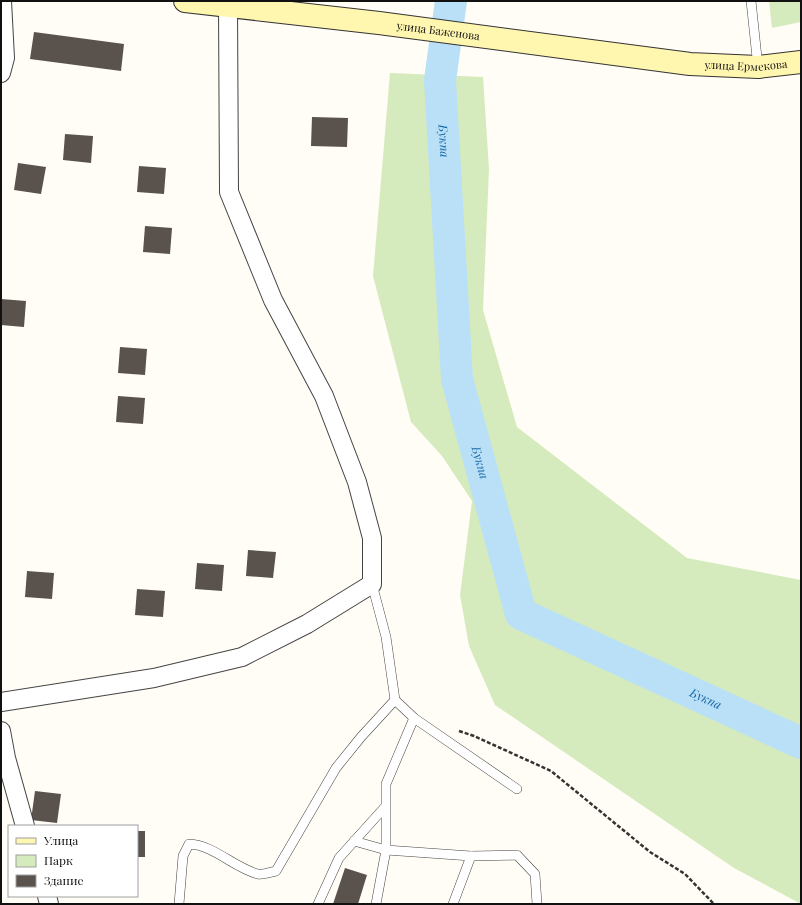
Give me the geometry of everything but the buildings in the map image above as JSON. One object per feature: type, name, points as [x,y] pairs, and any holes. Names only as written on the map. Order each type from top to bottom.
[{"type":"main road","name":"улица Баженова","points":[[185,1],[379,23],[690,64]]},
{"type":"main road","name":"улица Ермекова","points":[[690,64],[758,67],[801,62]]},
{"type":"street","points":[[1,73],[5,58],[2,1]]},
{"type":"street","points":[[1,702],[154,678],[242,657],[307,624],[372,584],[372,538],[357,482],[324,396],[273,300],[229,192],[228,7]]},
{"type":"street","points":[[1,731],[6,758],[25,825]]},
{"type":"lane","points":[[751,1],[758,67]]},
{"type":"lane","points":[[372,584],[386,637],[395,700],[414,718],[517,789]]},
{"type":"lane","points":[[179,904],[183,856],[189,844],[200,844],[232,863],[259,874],[276,871],[336,768],[361,737],[395,700]]},
{"type":"lane","points":[[376,904],[386,850],[384,808],[386,784],[414,718]]},
{"type":"lane","points":[[318,904],[338,858],[384,808]]},
{"type":"lane","points":[[354,841],[386,850],[471,856],[517,855],[535,874],[537,904]]},
{"type":"lane","points":[[453,904],[471,856]]},
{"type":"path","points":[[451,729],[474,736],[551,771],[650,852],[685,874],[714,904]]},
{"type":"green space","points":[[769,1],[801,1],[801,22],[772,28]]},
{"type":"green space","points":[[390,73],[483,77],[489,169],[483,310],[517,427],[687,558],[801,580],[801,904],[734,868],[495,705],[469,646],[460,595],[472,501],[442,456],[411,422],[373,276]]},
{"type":"waterway","name":"Букпа","points":[[451,1],[440,80],[457,379],[521,614],[801,743]]}]
